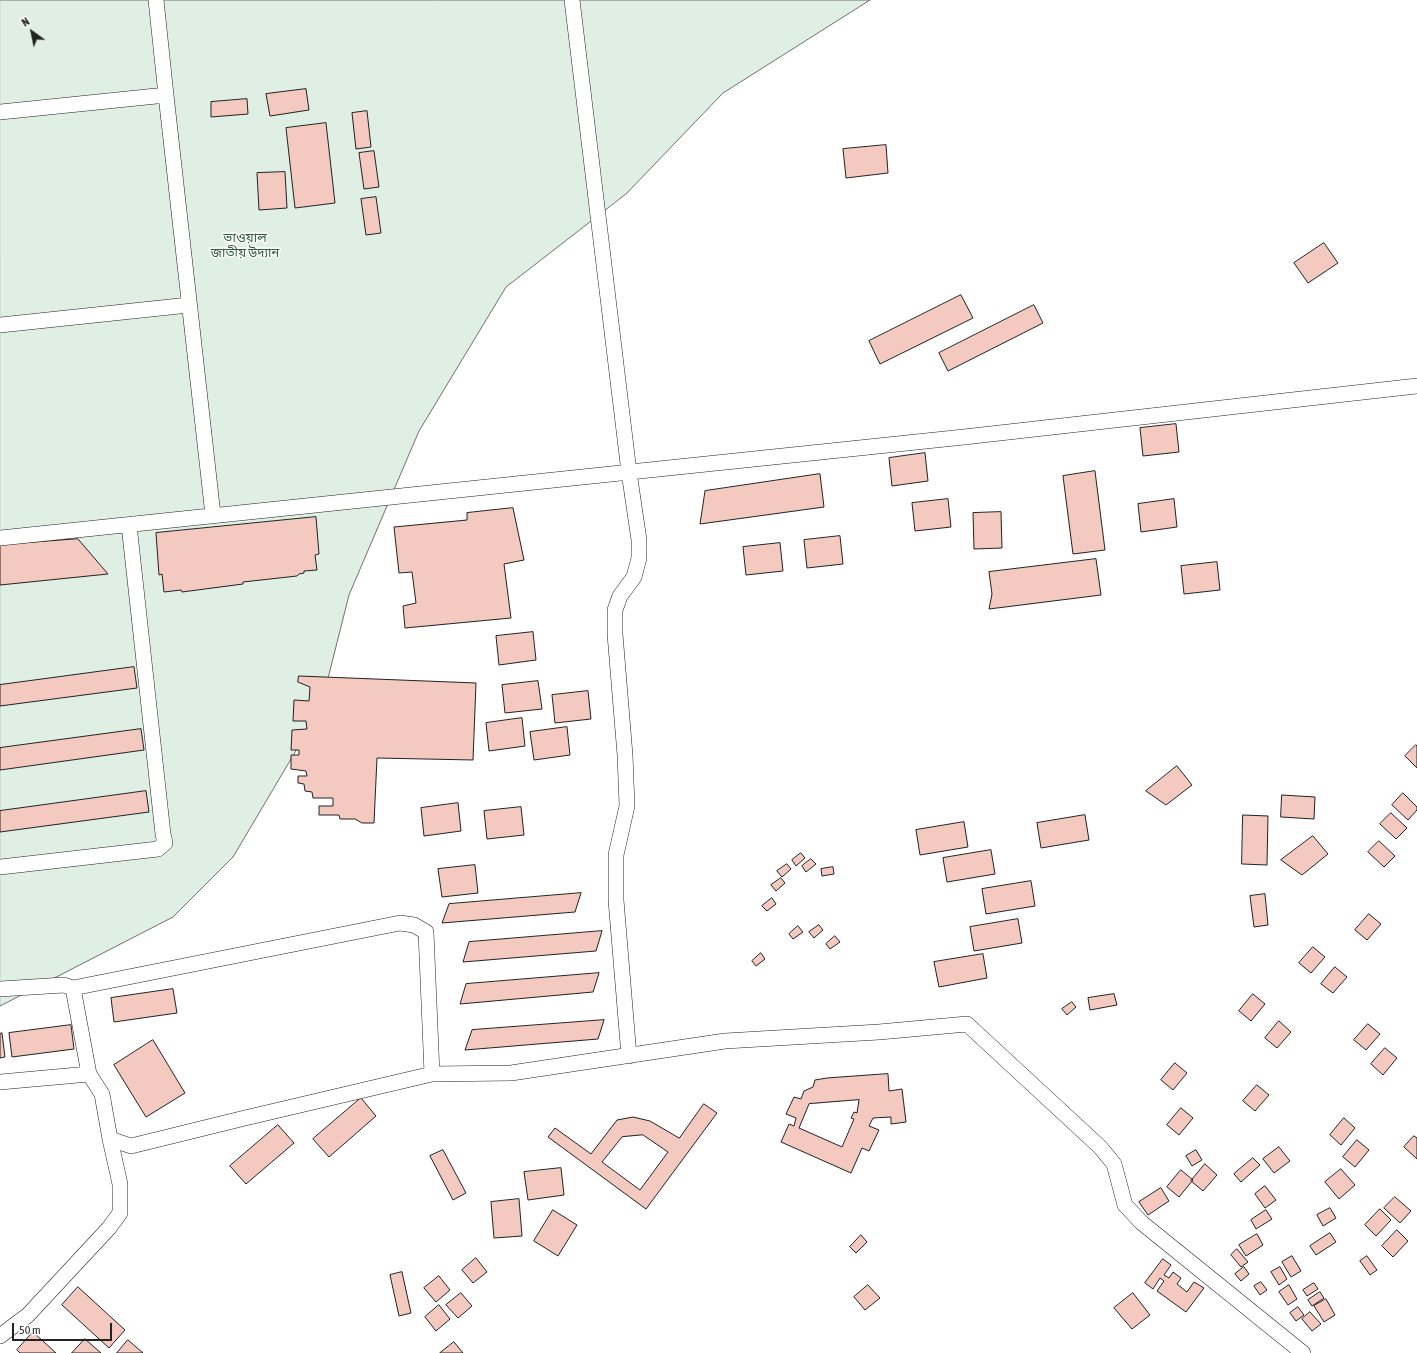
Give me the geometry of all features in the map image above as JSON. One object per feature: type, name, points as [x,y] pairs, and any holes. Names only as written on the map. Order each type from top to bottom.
[{"type":"street","points":[[156,0],[212,515]]},
{"type":"street","points":[[572,0],[629,472],[639,540],[639,558],[634,577],[620,596],[615,610],[615,634],[625,755],[627,806],[616,855],[616,900],[629,1056]]},
{"type":"street","points":[[0,112],[166,95]]},
{"type":"street","points":[[0,325],[189,305]]},
{"type":"street","points":[[0,538],[964,437],[1417,386]]},
{"type":"street","points":[[0,867],[158,849],[165,844],[129,525]]},
{"type":"street","points":[[0,989],[64,985],[73,988],[400,923],[414,925],[426,932],[432,1074]]},
{"type":"street","points":[[0,1336],[28,1315],[109,1228],[120,1212],[120,1184],[102,1094],[89,1074],[73,988]]},
{"type":"street","points":[[110,1140],[131,1146],[432,1074],[511,1073],[725,1041],[879,1032],[967,1024],[1100,1147],[1114,1164],[1125,1205],[1142,1223],[1303,1353]]},
{"type":"street","points":[[0,1082],[89,1074]]},
{"type":"green space","name":"ভাওয়াল জাতীয় উদ্যান","points":[[0,0],[870,0],[723,93],[626,194],[506,287],[419,431],[349,595],[320,710],[233,857],[173,917],[0,1006]]},
{"type":"building","points":[[306,89],[309,110],[270,116],[266,94]]},
{"type":"building","points":[[247,99],[248,114],[211,117],[211,102]]},
{"type":"building","points":[[367,111],[371,147],[356,149],[352,113]]},
{"type":"building","points":[[326,123],[335,203],[295,208],[286,128]]},
{"type":"building","points":[[886,145],[888,173],[846,178],[843,149]]},
{"type":"building","points":[[374,151],[379,187],[364,189],[359,153]]},
{"type":"building","points":[[285,172],[287,208],[259,210],[257,173]]},
{"type":"building","points":[[376,197],[381,233],[366,235],[361,199]]},
{"type":"building","points":[[1324,243],[1338,263],[1308,283],[1294,263]]},
{"type":"building","points":[[961,295],[973,318],[880,364],[869,341]]},
{"type":"building","points":[[1034,305],[1043,323],[948,371],[939,353]]},
{"type":"building","points":[[1176,424],[1179,452],[1143,456],[1140,428]]},
{"type":"building","points":[[925,453],[928,481],[892,486],[889,458]]},
{"type":"building","points":[[1095,471],[1105,550],[1073,554],[1063,476]]},
{"type":"building","points":[[820,474],[824,507],[700,524],[705,491]]},
{"type":"building","points":[[948,499],[951,527],[915,531],[912,503]]},
{"type":"building","points":[[1174,499],[1177,527],[1141,532],[1138,504]]},
{"type":"building","points":[[513,508],[524,560],[504,564],[511,618],[405,628],[403,606],[416,603],[412,572],[399,573],[394,527],[467,520],[467,513]]},
{"type":"building","points":[[1001,512],[1002,548],[974,549],[973,513]]},
{"type":"building","points":[[316,517],[319,554],[315,555],[317,570],[304,571],[304,573],[297,576],[243,582],[243,584],[182,592],[181,590],[164,592],[162,574],[159,575],[156,533]]},
{"type":"building","points":[[840,536],[843,564],[807,568],[804,540]]},
{"type":"building","points":[[78,539],[108,574],[0,585],[0,545]]},
{"type":"building","points":[[780,543],[783,571],[746,575],[743,547]]},
{"type":"building","points":[[1096,559],[1101,595],[989,609],[992,594],[989,572]]},
{"type":"building","points":[[1217,562],[1220,590],[1184,594],[1181,566]]},
{"type":"building","points":[[533,632],[536,660],[499,665],[496,636]]},
{"type":"building","points":[[134,667],[137,688],[0,706],[0,685]]},
{"type":"building","points":[[299,676],[476,683],[473,760],[377,758],[374,823],[362,823],[355,819],[340,819],[339,815],[319,815],[319,806],[333,806],[333,798],[313,798],[312,792],[305,791],[304,784],[298,783],[298,776],[307,776],[306,771],[291,769],[291,755],[299,755],[299,750],[291,750],[292,730],[307,729],[306,721],[293,721],[294,700],[309,701],[310,687],[298,682]]},
{"type":"building","points":[[538,681],[542,709],[505,713],[502,685]]},
{"type":"building","points":[[588,691],[591,719],[555,723],[552,695]]},
{"type":"building","points":[[522,718],[525,746],[489,751],[486,723]]},
{"type":"building","points":[[567,727],[570,755],[534,760],[530,732]]},
{"type":"building","points":[[141,729],[144,750],[0,770],[0,748]]},
{"type":"building","points":[[1416,745],[1417,746],[1417,768],[1405,756]]},
{"type":"building","points":[[1177,766],[1192,785],[1166,805],[1146,791]]},
{"type":"building","points":[[146,791],[149,812],[0,832],[0,811]]},
{"type":"building","points":[[1403,793],[1417,807],[1417,810],[1408,820],[1392,805]]},
{"type":"building","points":[[1282,795],[1315,797],[1314,819],[1281,817]]},
{"type":"building","points":[[458,803],[461,831],[424,836],[421,808]]},
{"type":"building","points":[[521,807],[524,835],[487,839],[484,811]]},
{"type":"building","points":[[1391,813],[1407,828],[1396,839],[1380,824]]},
{"type":"building","points":[[1085,815],[1089,840],[1041,848],[1037,823]]},
{"type":"building","points":[[1243,815],[1268,816],[1267,865],[1242,864]]},
{"type":"building","points":[[964,822],[968,847],[920,855],[916,830]]},
{"type":"building","points":[[1313,836],[1328,854],[1302,875],[1281,860]]},
{"type":"building","points":[[1379,841],[1395,856],[1384,867],[1368,852]]},
{"type":"building","points":[[991,850],[995,874],[947,882],[943,858]]},
{"type":"building","points":[[801,853],[805,858],[796,866],[792,860]]},
{"type":"building","points":[[811,859],[816,864],[806,872],[802,866]]},
{"type":"building","points":[[787,864],[791,869],[782,877],[777,871]]},
{"type":"building","points":[[475,865],[478,893],[442,897],[438,869]]},
{"type":"building","points":[[833,867],[834,874],[822,876],[821,869]]},
{"type":"building","points":[[781,878],[785,883],[776,891],[771,885]]},
{"type":"building","points":[[1031,881],[1035,906],[986,914],[982,889]]},
{"type":"building","points":[[581,893],[575,912],[442,923],[449,904]]},
{"type":"building","points":[[1265,894],[1268,925],[1254,927],[1250,896]]},
{"type":"building","points":[[772,898],[776,904],[767,911],[762,906]]},
{"type":"building","points":[[1369,914],[1381,924],[1367,940],[1355,930]]},
{"type":"building","points":[[1018,919],[1022,943],[974,951],[970,927]]},
{"type":"building","points":[[819,925],[823,930],[814,938],[809,932]]},
{"type":"building","points":[[798,926],[803,932],[793,939],[789,934]]},
{"type":"building","points":[[602,931],[596,951],[463,962],[469,942]]},
{"type":"building","points":[[835,936],[840,942],[830,949],[826,944]]},
{"type":"building","points":[[1313,947],[1325,957],[1311,973],[1299,963]]},
{"type":"building","points":[[761,953],[765,959],[756,966],[752,961]]},
{"type":"building","points":[[983,954],[987,978],[939,987],[934,962]]},
{"type":"building","points":[[1335,967],[1347,977],[1333,993],[1321,984]]},
{"type":"building","points":[[599,973],[593,992],[460,1004],[466,984]]},
{"type":"building","points":[[173,989],[177,1013],[114,1022],[111,998]]},
{"type":"building","points":[[1114,994],[1117,1005],[1090,1010],[1088,998]]},
{"type":"building","points":[[1253,994],[1265,1004],[1251,1021],[1239,1011]]},
{"type":"building","points":[[1072,1002],[1076,1007],[1067,1015],[1062,1009]]},
{"type":"building","points":[[604,1020],[598,1039],[465,1050],[472,1030]]},
{"type":"building","points":[[1279,1021],[1291,1032],[1277,1048],[1265,1038]]},
{"type":"building","points":[[1368,1024],[1380,1034],[1366,1050],[1354,1040]]},
{"type":"building","points":[[71,1025],[74,1049],[12,1057],[9,1033]]},
{"type":"building","points":[[2,1033],[5,1057],[0,1058],[0,1034]]},
{"type":"building","points":[[153,1040],[185,1093],[146,1117],[114,1065]]},
{"type":"building","points":[[1385,1048],[1397,1058],[1383,1075],[1371,1064]]},
{"type":"building","points":[[1175,1063],[1187,1073],[1173,1090],[1161,1080]]},
{"type":"building","points":[[888,1074],[889,1091],[902,1089],[906,1122],[891,1124],[891,1117],[873,1118],[869,1126],[879,1130],[869,1151],[862,1148],[851,1173],[781,1142],[789,1124],[794,1126],[796,1118],[786,1114],[794,1097],[801,1099],[804,1091],[813,1087],[815,1080]],"holes":[[[859,1100],[857,1113],[854,1112],[851,1118],[854,1119],[842,1147],[799,1128],[809,1104]]]},
{"type":"building","points":[[1257,1085],[1269,1095],[1255,1111],[1243,1101]]},
{"type":"building","points":[[361,1098],[376,1116],[329,1157],[313,1139]]},
{"type":"building","points":[[704,1104],[717,1113],[646,1209],[548,1137],[555,1128],[591,1154],[617,1120],[633,1117],[650,1121],[679,1138]],"holes":[[[643,1135],[668,1152],[640,1190],[602,1162],[622,1137]]]},
{"type":"building","points":[[1181,1108],[1193,1118],[1179,1135],[1167,1125]]},
{"type":"building","points":[[1344,1118],[1355,1128],[1341,1145],[1330,1135]]},
{"type":"building","points":[[278,1125],[294,1143],[246,1184],[230,1166]]},
{"type":"building","points":[[1414,1136],[1417,1138],[1417,1159],[1404,1147]]},
{"type":"building","points":[[1357,1140],[1369,1150],[1355,1167],[1343,1157]]},
{"type":"building","points":[[1279,1147],[1290,1161],[1274,1173],[1263,1159]]},
{"type":"building","points":[[443,1150],[466,1193],[453,1200],[430,1156]]},
{"type":"building","points":[[1196,1150],[1202,1160],[1192,1166],[1186,1156]]},
{"type":"building","points":[[1253,1158],[1260,1165],[1241,1182],[1234,1174]]},
{"type":"building","points":[[1205,1164],[1217,1175],[1203,1191],[1191,1181]]},
{"type":"building","points":[[561,1168],[564,1195],[528,1200],[524,1172]]},
{"type":"building","points":[[1341,1169],[1355,1185],[1339,1199],[1325,1182]]},
{"type":"building","points":[[1181,1170],[1193,1180],[1179,1197],[1167,1187]]},
{"type":"building","points":[[1265,1186],[1276,1200],[1265,1208],[1255,1194]]},
{"type":"building","points":[[1161,1188],[1169,1201],[1148,1215],[1139,1202]]},
{"type":"building","points":[[1395,1197],[1411,1211],[1400,1223],[1384,1208]]},
{"type":"building","points":[[519,1199],[522,1236],[494,1238],[491,1202]]},
{"type":"building","points":[[1330,1208],[1336,1218],[1323,1226],[1317,1215]]},
{"type":"building","points":[[1380,1209],[1391,1220],[1376,1236],[1365,1225]]},
{"type":"building","points":[[553,1210],[577,1225],[558,1256],[534,1241]]},
{"type":"building","points":[[1266,1210],[1272,1219],[1256,1229],[1251,1220]]},
{"type":"building","points":[[1397,1230],[1408,1241],[1393,1257],[1382,1246]]},
{"type":"building","points":[[1330,1233],[1336,1242],[1316,1255],[1310,1246]]},
{"type":"building","points":[[1257,1234],[1263,1245],[1246,1256],[1239,1245]]},
{"type":"building","points":[[861,1235],[867,1242],[856,1253],[850,1247]]},
{"type":"building","points":[[1237,1249],[1248,1262],[1241,1267],[1231,1255]]},
{"type":"building","points":[[1292,1256],[1301,1271],[1291,1277],[1282,1262]]},
{"type":"building","points":[[1367,1256],[1377,1270],[1370,1275],[1360,1261]]},
{"type":"building","points":[[476,1258],[487,1272],[473,1283],[462,1270]]},
{"type":"building","points":[[1163,1259],[1171,1265],[1164,1275],[1169,1278],[1173,1272],[1181,1278],[1177,1284],[1187,1292],[1194,1282],[1204,1288],[1186,1312],[1157,1291],[1164,1281],[1160,1278],[1153,1289],[1145,1283]]},
{"type":"building","points":[[1244,1267],[1249,1274],[1241,1281],[1235,1274]]},
{"type":"building","points":[[1280,1267],[1287,1279],[1279,1285],[1271,1272]]},
{"type":"building","points":[[402,1272],[411,1313],[399,1316],[390,1275]]},
{"type":"building","points":[[439,1276],[450,1290],[436,1302],[424,1288]]},
{"type":"building","points":[[1261,1282],[1267,1290],[1260,1295],[1254,1286]]},
{"type":"building","points":[[1314,1283],[1318,1289],[1307,1296],[1303,1290]]},
{"type":"building","points":[[868,1285],[880,1298],[865,1310],[854,1297]]},
{"type":"building","points":[[1289,1285],[1297,1299],[1288,1305],[1279,1292]]},
{"type":"building","points":[[78,1287],[125,1330],[109,1348],[62,1305]]},
{"type":"building","points":[[1320,1292],[1324,1298],[1312,1306],[1308,1300]]},
{"type":"building","points":[[461,1293],[472,1306],[458,1318],[446,1305]]},
{"type":"building","points":[[1133,1293],[1150,1315],[1132,1329],[1114,1308]]},
{"type":"building","points":[[1326,1299],[1335,1315],[1324,1322],[1314,1306]]},
{"type":"building","points":[[439,1305],[450,1319],[436,1331],[425,1317]]},
{"type":"building","points":[[1298,1307],[1304,1315],[1296,1321],[1290,1313]]},
{"type":"building","points":[[1310,1312],[1321,1324],[1312,1331],[1302,1319]]},
{"type":"building","points":[[33,1332],[56,1353],[20,1353],[17,1350]]},
{"type":"building","points":[[85,1339],[101,1353],[72,1353]]},
{"type":"building","points":[[128,1340],[143,1353],[117,1353]]},
{"type":"building","points":[[454,1342],[463,1353],[440,1353]]}]
